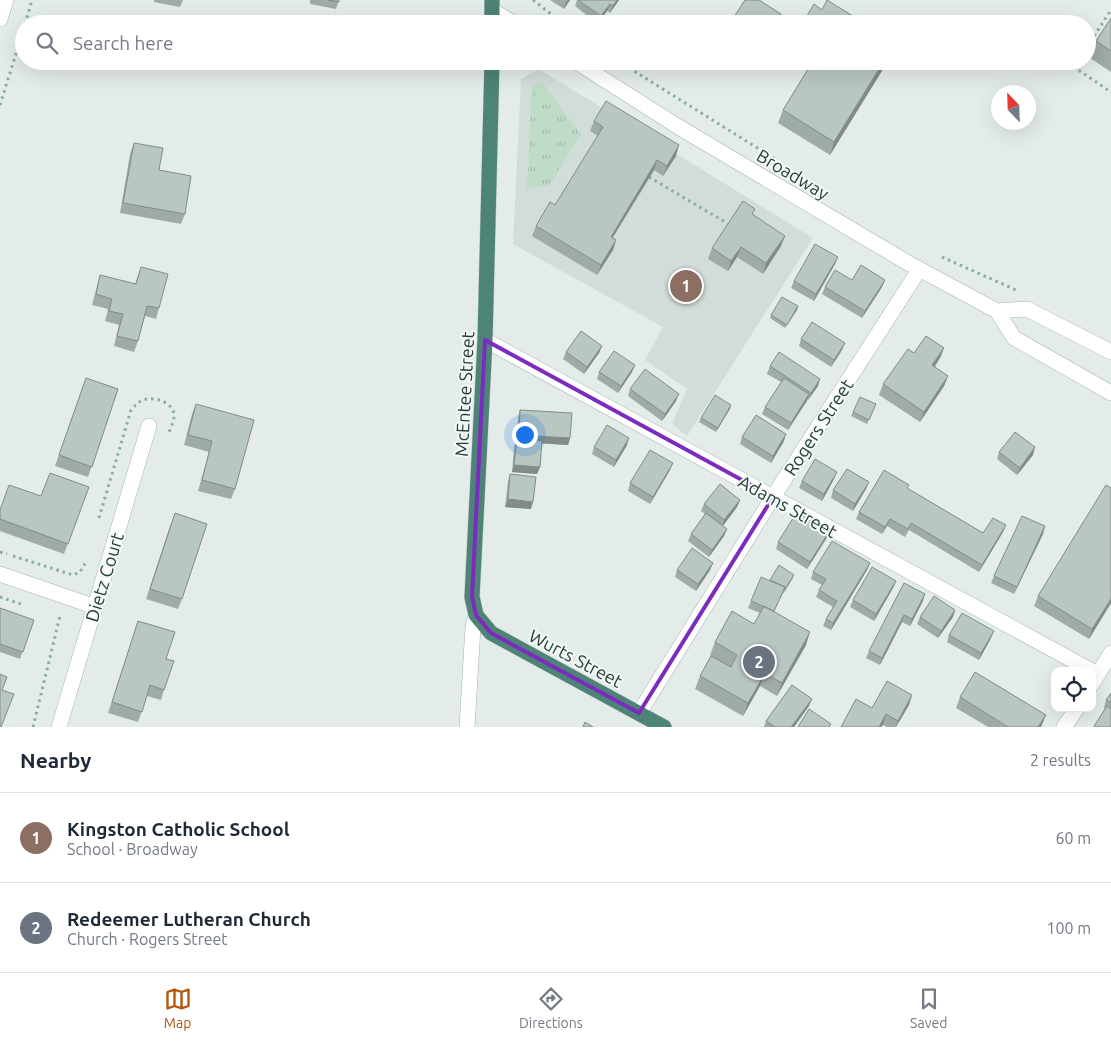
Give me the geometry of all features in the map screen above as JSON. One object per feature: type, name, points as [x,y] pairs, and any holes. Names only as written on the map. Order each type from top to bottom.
[{"type":"highway","name":"McEntee Street","points":[[476,615],[472,597],[485,340],[492,70]]},
{"type":"highway","name":"Wurts Street","points":[[476,615],[491,633],[664,727]]},
{"type":"street","points":[[0,19],[6,0]]},
{"type":"street","name":"Broadway","points":[[589,70],[677,126],[919,270],[997,310],[1027,309],[1111,352]]},
{"type":"street","name":"Rogers Street","points":[[639,713],[773,497],[919,270]]},
{"type":"street","points":[[997,310],[1014,338],[1111,393]]},
{"type":"street","name":"Adams Street","points":[[485,340],[1080,667]]},
{"type":"street","name":"Dietz Court","points":[[58,727],[96,607],[149,426]]},
{"type":"street","points":[[0,574],[96,607]]},
{"type":"street","name":"McEntee Street","points":[[467,727],[472,627],[476,615]]},
{"type":"street","points":[[1096,672],[1111,653]]},
{"type":"street","points":[[1064,727],[1073,712]]},
{"type":"path","points":[[28,15],[32,0]]},
{"type":"path","points":[[533,0],[552,15]]},
{"type":"path","points":[[1096,33],[1111,10]]},
{"type":"path","points":[[0,105],[15,57]]},
{"type":"path","points":[[632,70],[778,161]]},
{"type":"path","points":[[1078,70],[1111,92]]},
{"type":"path","points":[[649,177],[730,225]]},
{"type":"path","points":[[936,254],[961,267],[1025,294]]},
{"type":"path","points":[[0,597],[26,605]]},
{"type":"path","points":[[33,727],[60,616],[51,613]]},
{"type":"highlighted area","points":[[485,340],[773,497],[639,713],[491,633],[476,615],[472,597]]},
{"type":"shaded area","points":[[541,70],[813,238],[687,436],[672,424],[687,389],[645,360],[663,327],[513,244],[521,79]]},
{"type":"green space","points":[[542,82],[581,135],[549,185],[527,189],[532,87]]},
{"type":"building","points":[[578,0],[617,0],[613,6],[610,4],[602,15]]},
{"type":"building","points":[[745,0],[759,0],[781,14],[780,15],[735,15]]},
{"type":"building","points":[[827,0],[851,15],[807,15],[814,4],[822,10]]},
{"type":"building","points":[[1111,18],[1111,51],[1096,41]]},
{"type":"building","points":[[807,70],[878,70],[834,142],[783,110]]},
{"type":"building","points":[[606,101],[679,145],[667,166],[657,160],[611,237],[616,240],[601,265],[536,226],[550,202],[555,205],[603,127],[594,121]]},
{"type":"building","points":[[134,143],[163,148],[159,170],[191,176],[185,214],[123,203]]},
{"type":"building","points":[[743,201],[755,209],[752,214],[785,236],[766,263],[741,247],[731,261],[712,248]]},
{"type":"building","points":[[815,244],[838,257],[816,294],[794,281]]},
{"type":"building","points":[[861,265],[885,280],[865,311],[825,287],[835,270],[852,280]]},
{"type":"building","points":[[141,267],[168,274],[159,308],[147,306],[138,341],[117,336],[123,314],[109,311],[112,299],[96,294],[100,275],[136,284]]},
{"type":"building","points":[[782,297],[798,306],[787,325],[771,315]]},
{"type":"building","points":[[812,322],[845,343],[834,360],[801,339]]},
{"type":"building","points":[[581,331],[602,346],[587,367],[566,352]]},
{"type":"building","points":[[926,336],[944,348],[932,365],[948,376],[924,412],[883,384],[908,349],[914,353]]},
{"type":"building","points":[[614,351],[635,365],[621,386],[599,372]]},
{"type":"building","points":[[779,352],[820,379],[811,393],[770,366]]},
{"type":"building","points":[[645,369],[679,394],[665,414],[630,389]]},
{"type":"building","points":[[86,378],[118,389],[92,467],[59,455]]},
{"type":"building","points":[[784,378],[809,394],[791,423],[765,407]]},
{"type":"building","points":[[715,395],[731,405],[718,428],[701,418]]},
{"type":"building","points":[[860,397],[876,404],[869,420],[853,412]]},
{"type":"building","points":[[196,404],[254,420],[235,489],[202,480],[212,441],[188,435]]},
{"type":"building","points":[[520,410],[572,413],[570,438],[519,435]]},
{"type":"building","points":[[756,415],[786,434],[773,456],[742,437]]},
{"type":"building","points":[[607,425],[629,438],[616,460],[594,447]]},
{"type":"building","points":[[1015,432],[1035,447],[1020,468],[999,452]]},
{"type":"building","points":[[517,439],[542,441],[540,467],[514,465]]},
{"type":"building","points":[[650,450],[673,463],[653,497],[630,483]]},
{"type":"building","points":[[815,459],[837,472],[824,494],[802,481]]},
{"type":"building","points":[[847,469],[869,482],[855,504],[833,490]]},
{"type":"building","points":[[884,470],[909,485],[907,488],[983,533],[993,518],[1006,525],[982,565],[911,523],[908,529],[890,519],[885,527],[859,512]]},
{"type":"building","points":[[50,473],[89,487],[68,544],[0,519],[0,510],[9,485],[41,496]]},
{"type":"building","points":[[510,474],[536,477],[533,502],[508,499]]},
{"type":"building","points":[[720,484],[740,500],[724,520],[704,504]]},
{"type":"building","points":[[1106,485],[1111,488],[1111,599],[1092,629],[1038,596]]},
{"type":"building","points":[[797,512],[829,532],[810,562],[778,542]]},
{"type":"building","points":[[175,513],[207,524],[182,599],[150,589]]},
{"type":"building","points":[[706,513],[727,529],[712,550],[691,534]]},
{"type":"building","points":[[1022,516],[1045,526],[1017,587],[994,576]]},
{"type":"building","points":[[832,541],[870,563],[833,623],[826,619],[837,601],[819,590],[826,579],[813,572]]},
{"type":"building","points":[[692,548],[713,563],[698,584],[677,570]]},
{"type":"building","points":[[779,565],[794,575],[785,589],[785,587],[770,580]]},
{"type":"building","points":[[872,567],[896,581],[876,614],[853,600]]},
{"type":"building","points":[[761,577],[785,587],[774,611],[751,601]]},
{"type":"building","points":[[904,583],[925,594],[912,619],[904,615],[882,658],[869,651]]},
{"type":"building","points":[[934,596],[955,610],[941,631],[920,617]]},
{"type":"building","points":[[764,606],[810,632],[782,683],[765,673],[748,703],[700,676],[711,656],[731,667],[737,655],[715,642],[732,611],[754,624]]},
{"type":"building","points":[[0,608],[34,620],[23,652],[0,644]]},
{"type":"building","points":[[962,613],[994,631],[981,653],[949,635]]},
{"type":"building","points":[[138,621],[175,632],[166,659],[174,661],[164,690],[150,685],[142,712],[112,702]]},
{"type":"building","points":[[975,672],[1046,715],[1038,727],[1008,727],[960,697]]},
{"type":"building","points":[[0,674],[7,677],[2,690],[14,694],[1,727],[0,727]]},
{"type":"building","points":[[887,681],[912,695],[898,721],[886,714],[879,727],[841,727],[856,699],[872,708]]},
{"type":"building","points":[[792,685],[812,699],[791,727],[775,727],[766,721]]},
{"type":"building","points":[[1111,693],[1111,703],[1106,700]]},
{"type":"building","points":[[1107,706],[1111,709],[1111,727],[1095,727],[1094,726]]},
{"type":"building","points":[[809,709],[831,724],[829,727],[798,727]]},
{"type":"building","points":[[585,722],[593,727],[583,727]]},
{"type":"place","name":"Kingston Catholic School","points":[[686,286]]},
{"type":"place","name":"Redeemer Lutheran Church","points":[[759,662]]}]
